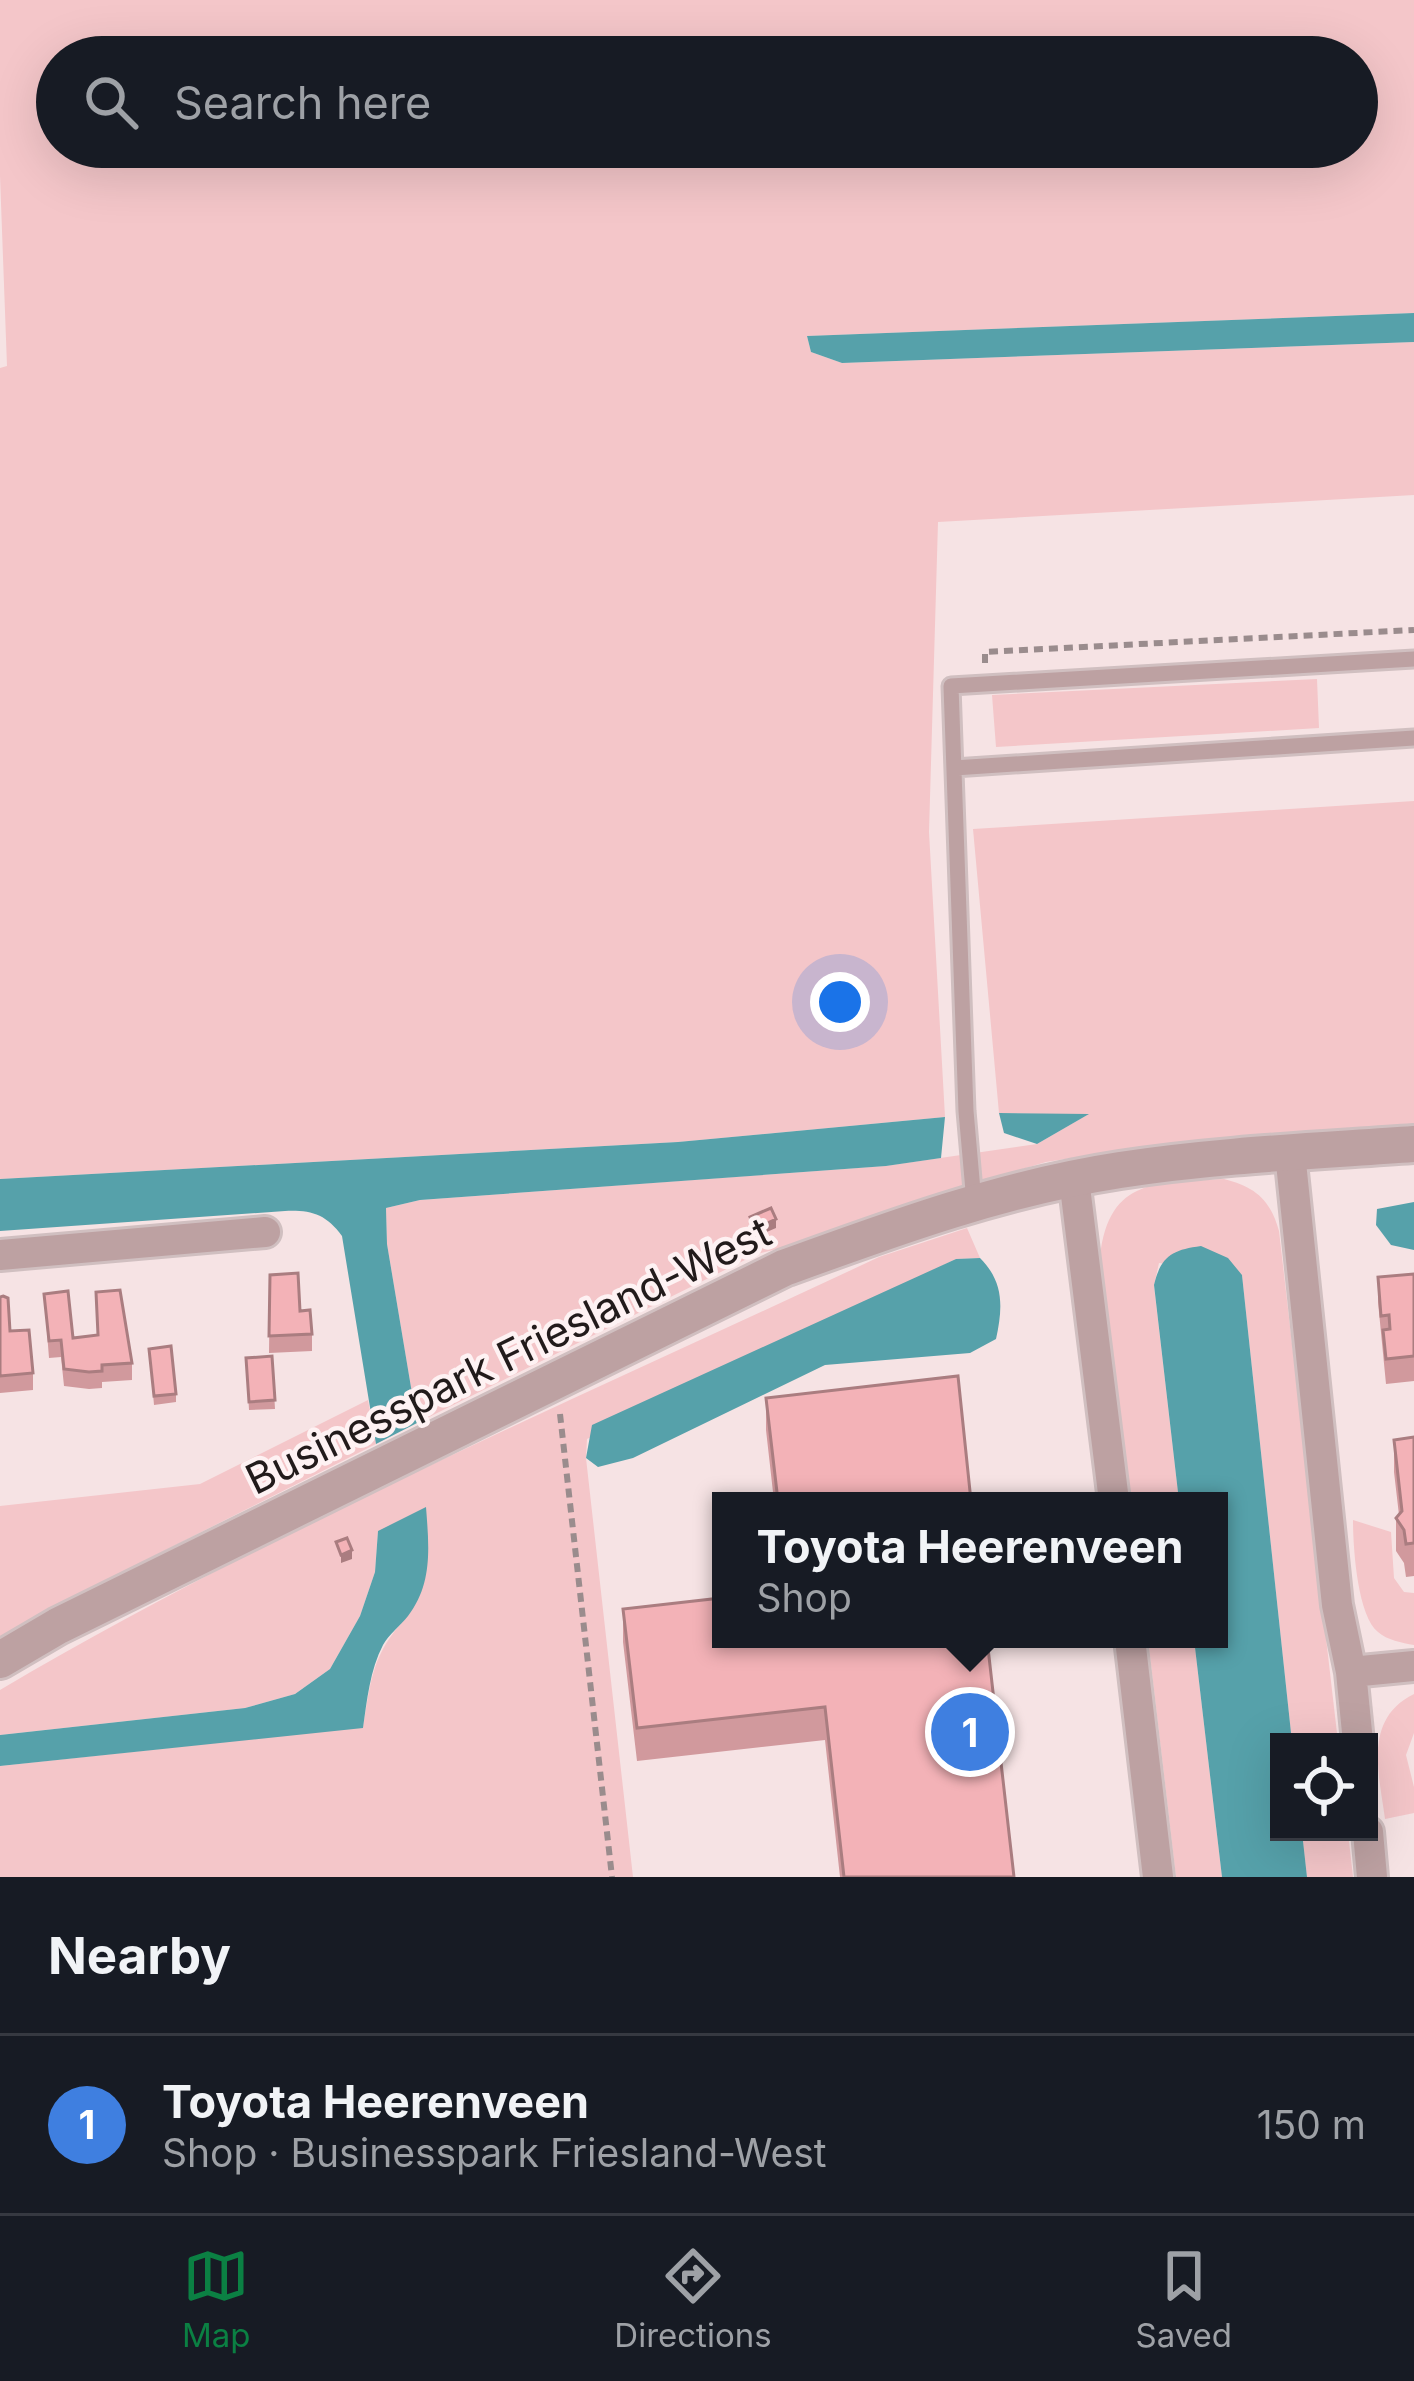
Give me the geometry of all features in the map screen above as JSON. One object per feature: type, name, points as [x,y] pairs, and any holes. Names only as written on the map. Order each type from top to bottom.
[{"type":"street","name":"Businesspark Friesland-West","points":[[0,1660],[58,1626],[784,1268],[974,1202],[1074,1179],[1159,1164],[1414,1144]]},
{"type":"street","points":[[1290,1154],[1337,1605],[1357,1733]]},
{"type":"street","points":[[1074,1179],[1113,1492]]},
{"type":"street","points":[[0,1255],[265,1232]]},
{"type":"street","points":[[1131,1648],[1158,1877]]},
{"type":"street","points":[[1351,1672],[1414,1666]]},
{"type":"street","points":[[1369,1841],[1372,1877]]},
{"type":"lane","points":[[974,1202],[966,1111],[951,686],[1414,659]]},
{"type":"lane","points":[[954,767],[1414,739]]},
{"type":"path","points":[[986,684],[985,652],[1414,630]]},
{"type":"path","points":[[556,1380],[612,1877]]},
{"type":"shaded area","points":[[0,0],[1414,0],[1414,313],[807,336],[811,352],[842,363],[1414,342],[1414,495],[938,522],[929,832],[945,1117],[678,1142],[0,1179],[0,368],[7,366]]},
{"type":"shaded area","points":[[1317,679],[1319,728],[996,747],[992,695]]},
{"type":"shaded area","points":[[1414,801],[1414,1127],[1046,1162],[920,1200],[839,1234],[757,1254],[417,1423],[387,1244],[386,1208],[420,1200],[885,1166],[1037,1144],[1087,1115],[999,1113],[973,829]]},
{"type":"shaded area","points":[[1224,1179],[1244,1186],[1271,1210],[1279,1231],[1337,1733],[1291,1733],[1242,1275],[1159,1263],[1154,1286],[1178,1492],[1130,1492],[1100,1257],[1114,1211],[1141,1189]]},
{"type":"shaded area","points":[[967,1228],[980,1258],[956,1259],[587,1439],[633,1877],[0,1877],[0,1766],[363,1727],[380,1656],[406,1618],[378,1531],[375,1572],[360,1616],[330,1669],[295,1694],[245,1708],[0,1735],[0,1690],[214,1572],[434,1463],[879,1257]]},
{"type":"shaded area","points":[[368,1400],[376,1444],[108,1579],[0,1641],[0,1506],[200,1484]]},
{"type":"shaded area","points":[[1353,1520],[1391,1532],[1394,1578],[1404,1592],[1414,1593],[1414,1645],[1378,1632],[1365,1611]]},
{"type":"shaded area","points":[[1149,1648],[1195,1648],[1222,1877],[1176,1877]]},
{"type":"shaded area","points":[[1414,1694],[1414,1733],[1406,1755],[1414,1813],[1385,1819],[1378,1749],[1387,1718]]},
{"type":"shaded area","points":[[1303,1841],[1349,1841],[1353,1877],[1307,1877]]},
{"type":"water","points":[[1414,313],[1414,342],[842,363],[811,352],[807,336]]},
{"type":"water","points":[[999,1113],[1089,1114],[1037,1144],[1004,1133]]},
{"type":"water","points":[[945,1117],[941,1158],[420,1200],[386,1208],[387,1244],[417,1423],[376,1444],[342,1236],[324,1218],[285,1211],[0,1231],[0,1179],[678,1142]]},
{"type":"water","points":[[1414,1202],[1414,1250],[1391,1245],[1376,1225],[1377,1209]]},
{"type":"water","points":[[1201,1246],[1228,1258],[1242,1275],[1291,1733],[1270,1733],[1270,1841],[1303,1841],[1307,1877],[1222,1877],[1195,1648],[1228,1648],[1228,1492],[1178,1492],[1154,1285],[1169,1256]]},
{"type":"water","points":[[980,1258],[997,1286],[1000,1316],[996,1339],[970,1353],[825,1365],[633,1458],[598,1467],[586,1458],[592,1425],[956,1259]]},
{"type":"water","points":[[426,1507],[428,1550],[422,1591],[379,1655],[363,1728],[0,1766],[0,1735],[245,1708],[295,1694],[330,1669],[360,1616],[375,1572],[378,1531]]},
{"type":"building","points":[[771,1208],[776,1219],[755,1229],[750,1217]]},
{"type":"building","points":[[298,1273],[300,1311],[310,1310],[312,1334],[269,1336],[270,1275]]},
{"type":"building","points":[[1414,1274],[1414,1356],[1386,1359],[1383,1330],[1390,1329],[1389,1315],[1381,1316],[1378,1277]]},
{"type":"building","points":[[120,1290],[132,1363],[102,1365],[102,1371],[64,1369],[61,1340],[49,1341],[44,1294],[68,1291],[73,1338],[98,1335],[96,1292]]},
{"type":"building","points":[[3,1296],[8,1298],[10,1331],[29,1330],[33,1373],[0,1376]]},
{"type":"building","points":[[171,1346],[176,1394],[154,1396],[149,1349]]},
{"type":"building","points":[[272,1356],[275,1400],[249,1402],[246,1358]]},
{"type":"building","points":[[958,1376],[970,1492],[777,1492],[766,1398]]},
{"type":"building","points":[[1414,1437],[1414,1543],[1406,1544],[1396,1518],[1402,1511],[1394,1440]]},
{"type":"building","points":[[347,1538],[352,1550],[341,1555],[336,1542]]},
{"type":"building","points":[[712,1599],[712,1648],[988,1648],[1014,1877],[844,1877],[825,1707],[637,1728],[623,1609]]},
{"type":"place","name":"Toyota Heerenveen","points":[[970,1732]]}]
